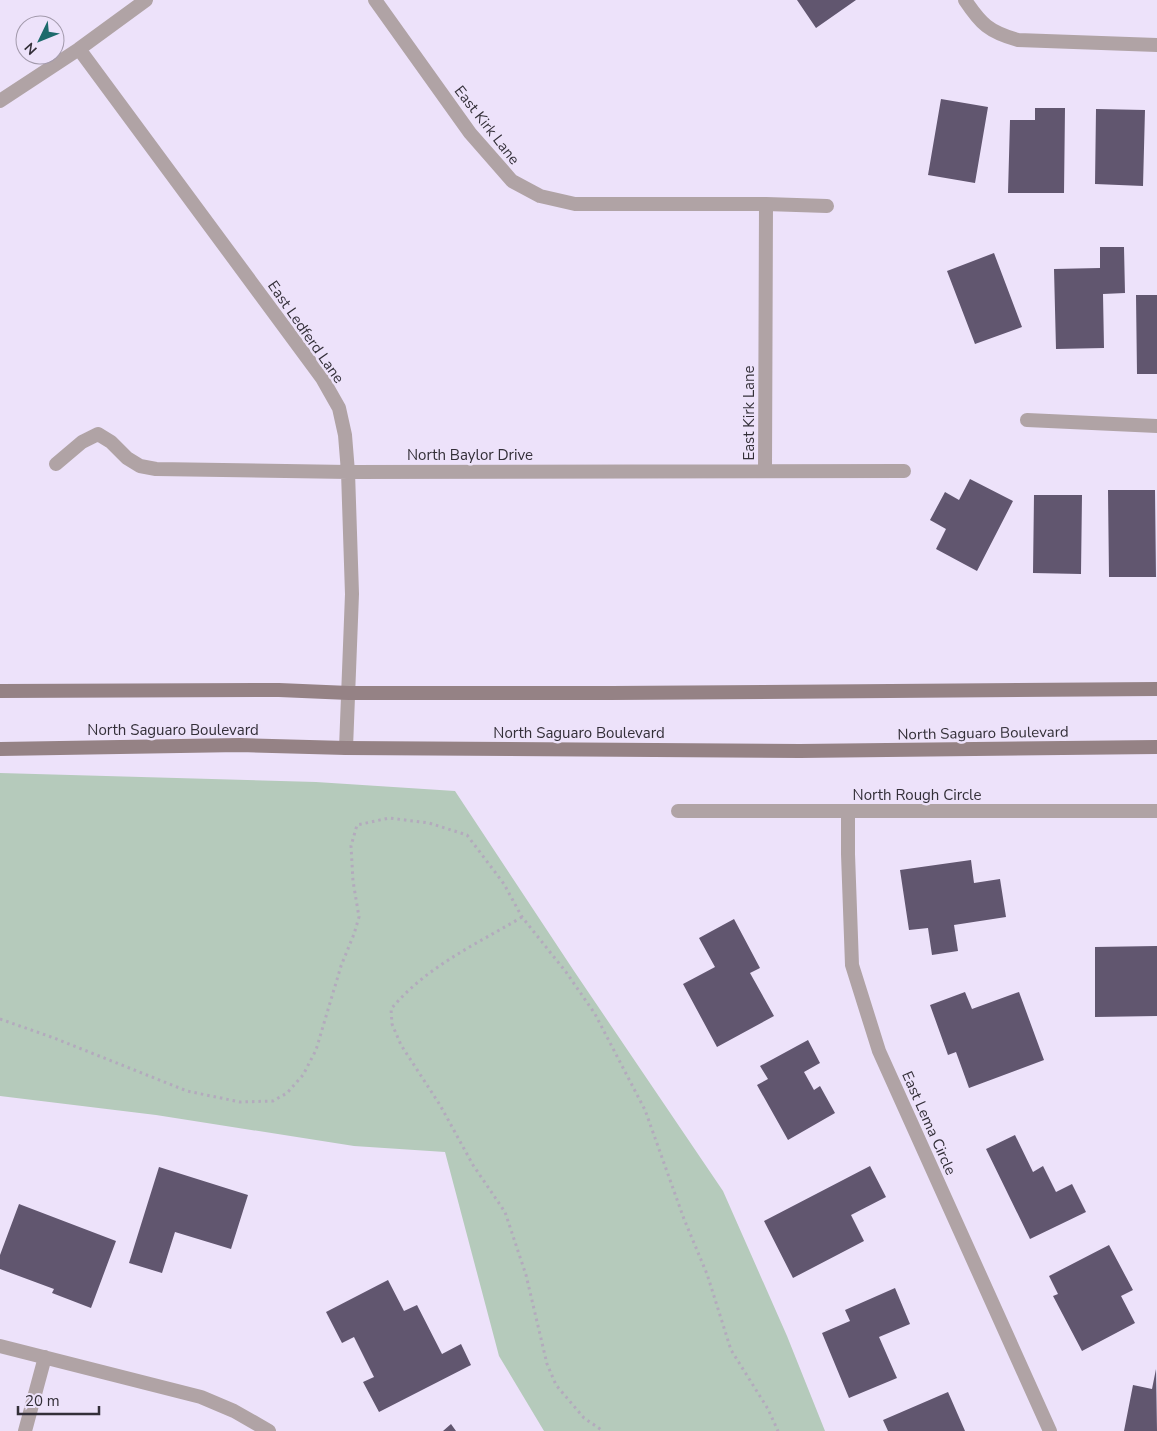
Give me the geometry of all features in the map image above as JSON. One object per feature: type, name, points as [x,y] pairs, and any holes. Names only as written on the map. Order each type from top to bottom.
[{"type":"main road","points":[[0,691],[611,692],[1157,689]]},
{"type":"main road","name":"North Saguaro Boulevard","points":[[0,749],[240,745],[346,748],[800,751],[1157,747]]},
{"type":"street","points":[[0,101],[79,49],[146,0]]},
{"type":"street","name":"East Kirk Lane","points":[[374,0],[470,133],[512,181],[540,196],[575,204],[766,204],[827,206]]},
{"type":"street","points":[[965,0],[983,25],[1002,36],[1018,40],[1157,45]]},
{"type":"street","name":"East Ledferd Lane","points":[[79,49],[322,378],[339,408],[345,435],[348,472],[352,594],[346,748]]},
{"type":"street","name":"East Kirk Lane","points":[[765,471],[766,204]]},
{"type":"street","points":[[1027,420],[1157,426]]},
{"type":"street","name":"North Baylor Drive","points":[[56,464],[82,442],[98,434],[111,442],[127,458],[140,466],[156,468],[348,472],[904,471]]},
{"type":"street","name":"North Rough Circle","points":[[678,811],[1157,811]]},
{"type":"street","name":"East Lema Circle","points":[[848,811],[852,965],[879,1051],[1050,1431]]},
{"type":"street","points":[[0,1346],[201,1397],[234,1411],[269,1431]]},
{"type":"street","points":[[25,1431],[45,1357]]},
{"type":"path","points":[[0,1019],[54,1038],[187,1091],[240,1102],[273,1101],[287,1093],[303,1075],[316,1050],[341,966],[354,934],[359,917],[353,881],[351,846],[358,825],[389,818],[429,823],[467,835],[504,884],[522,917],[566,972],[595,1014],[645,1110],[684,1219],[707,1274],[732,1350],[768,1409],[778,1431]]},
{"type":"path","points":[[522,917],[469,946],[426,974],[391,1009],[392,1024],[401,1045],[449,1121],[462,1148],[505,1212],[516,1240],[526,1275],[547,1364],[556,1385],[584,1418],[603,1431]]},
{"type":"green space","points":[[0,773],[316,782],[455,791],[723,1191],[787,1336],[825,1431],[544,1431],[499,1356],[445,1152],[354,1146],[156,1115],[0,1096]]},
{"type":"building","points":[[797,0],[856,0],[816,28]]},
{"type":"building","points":[[941,99],[988,107],[975,183],[928,175]]},
{"type":"building","points":[[1035,108],[1065,108],[1064,193],[1008,193],[1010,120],[1035,120]]},
{"type":"building","points":[[1096,109],[1145,110],[1143,186],[1095,184]]},
{"type":"building","points":[[1100,247],[1124,247],[1125,293],[1103,294],[1104,348],[1056,349],[1054,269],[1100,268]]},
{"type":"building","points":[[994,253],[1022,327],[975,344],[947,271]]},
{"type":"building","points":[[1136,295],[1157,295],[1157,374],[1137,374]]},
{"type":"building","points":[[970,479],[1013,501],[977,571],[936,549],[946,529],[930,520],[945,492],[959,500]]},
{"type":"building","points":[[1108,490],[1155,490],[1156,577],[1109,577]]},
{"type":"building","points":[[1034,495],[1082,495],[1081,574],[1033,573]]},
{"type":"building","points":[[971,860],[974,883],[1000,879],[1006,917],[954,925],[958,951],[932,955],[928,928],[909,930],[900,870]]},
{"type":"building","points":[[734,919],[760,968],[750,973],[774,1016],[717,1047],[683,984],[715,967],[699,938]]},
{"type":"building","points":[[1157,946],[1157,1016],[1095,1017],[1095,947]]},
{"type":"building","points":[[965,992],[972,1009],[1019,992],[1044,1060],[969,1088],[956,1052],[948,1055],[930,1005]]},
{"type":"building","points":[[808,1040],[820,1063],[804,1072],[814,1090],[820,1086],[835,1113],[788,1140],[757,1085],[768,1079],[760,1066]]},
{"type":"building","points":[[1015,1135],[1033,1172],[1043,1166],[1056,1192],[1072,1184],[1086,1212],[1030,1239],[986,1149]]},
{"type":"building","points":[[870,1166],[886,1197],[851,1215],[864,1241],[793,1278],[764,1221]]},
{"type":"building","points":[[159,1167],[248,1195],[231,1249],[175,1232],[162,1273],[129,1263]]},
{"type":"building","points":[[19,1204],[116,1241],[91,1308],[52,1293],[54,1289],[0,1269],[0,1255]]},
{"type":"building","points":[[1109,1245],[1133,1290],[1121,1296],[1135,1323],[1082,1351],[1053,1296],[1058,1294],[1049,1276]]},
{"type":"building","points":[[388,1280],[404,1311],[417,1305],[442,1354],[461,1344],[471,1365],[379,1412],[363,1382],[374,1377],[354,1337],[342,1343],[326,1312]]},
{"type":"building","points":[[895,1288],[910,1324],[879,1337],[897,1378],[849,1398],[822,1333],[850,1321],[845,1310]]},
{"type":"building","points":[[1156,1369],[1157,1431],[1124,1431],[1133,1385],[1152,1389]]},
{"type":"building","points":[[948,1392],[965,1431],[888,1431],[883,1420]]},
{"type":"building","points":[[451,1424],[456,1431],[443,1431]]}]
